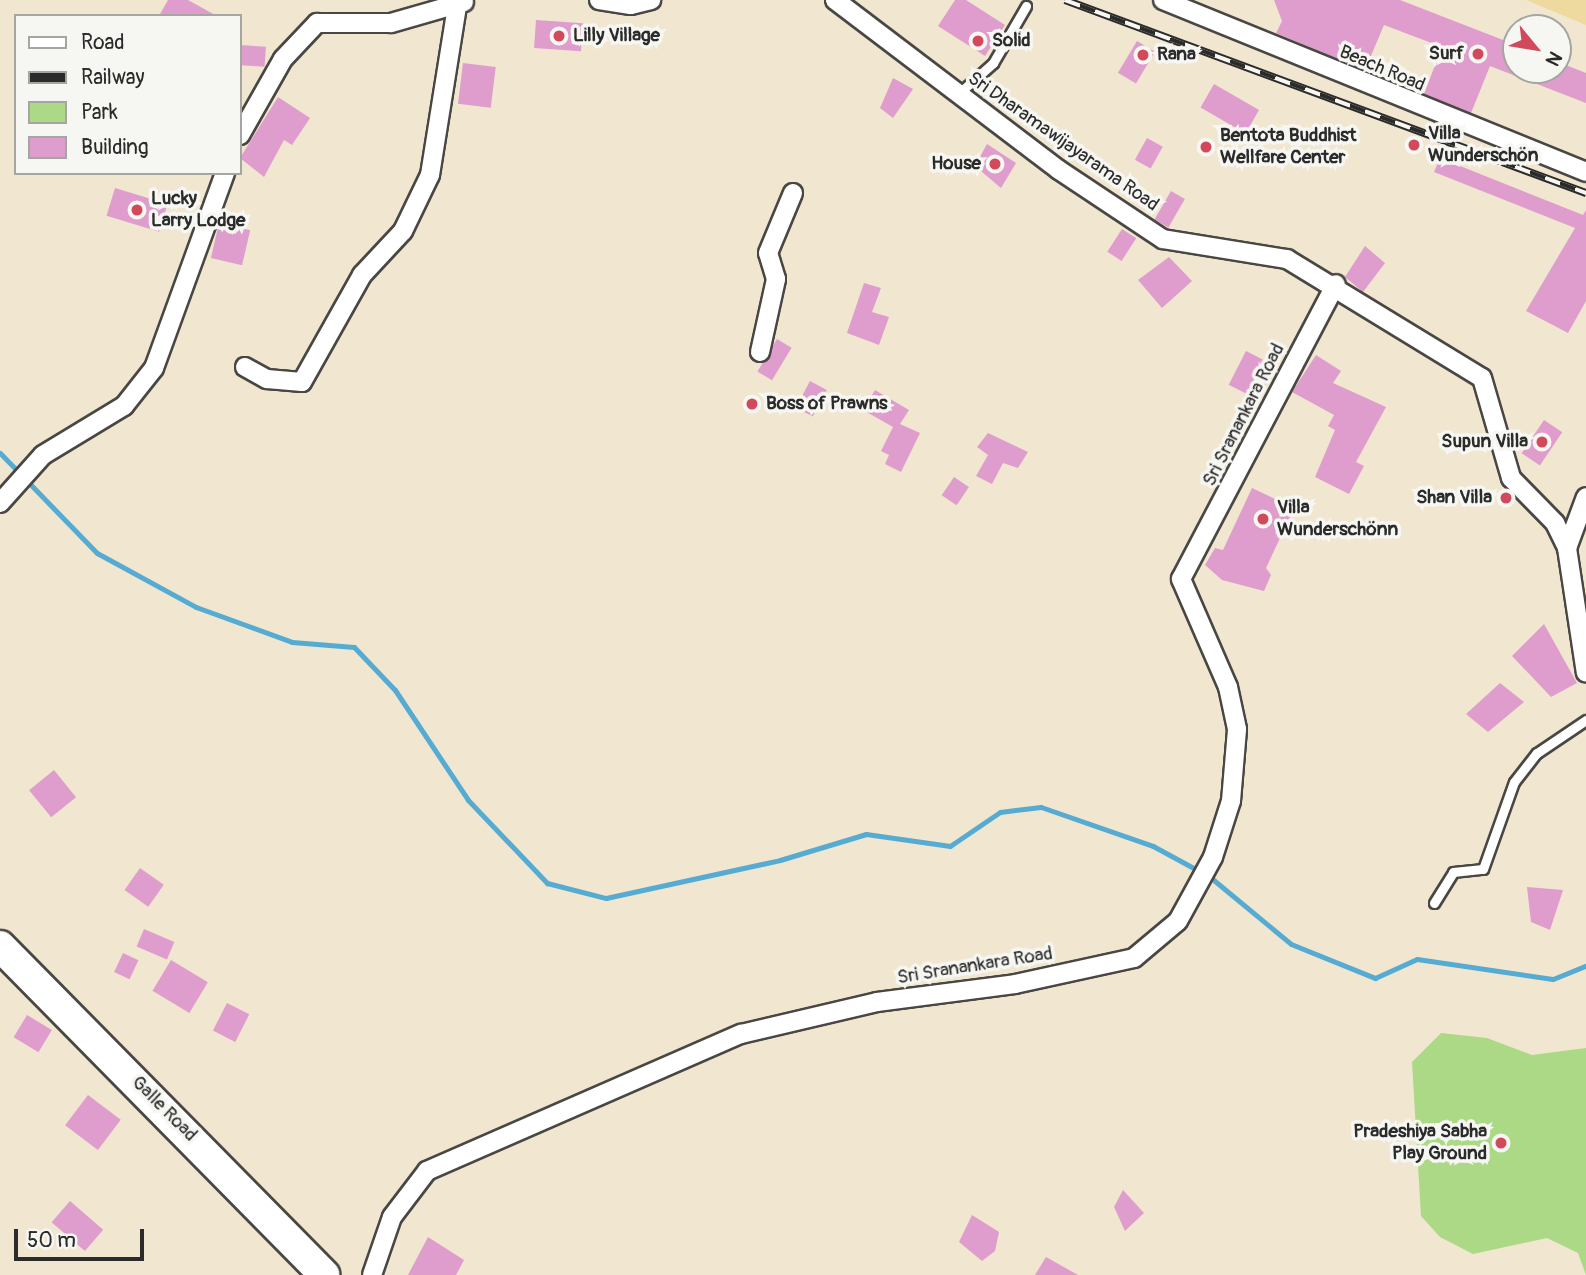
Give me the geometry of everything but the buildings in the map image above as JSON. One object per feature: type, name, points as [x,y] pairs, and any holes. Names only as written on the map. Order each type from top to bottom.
[{"type":"highway","name":"Galle Road","points":[[0,946],[325,1275]]},
{"type":"street","points":[[599,0],[651,0]]},
{"type":"street","name":"Sri Dharamawijayarama Road","points":[[835,0],[958,94],[1164,239],[1287,260],[1336,284],[1482,378],[1511,478],[1555,523],[1567,548],[1586,673]]},
{"type":"street","name":"Beach Road","points":[[1163,0],[1586,172]]},
{"type":"street","points":[[242,131],[283,59],[317,23],[391,23],[462,3],[430,175],[403,231],[362,275],[302,382],[267,379],[245,367]]},
{"type":"street","points":[[4,498],[43,455],[124,406],[154,368],[224,175]]},
{"type":"street","points":[[760,352],[776,279],[768,253],[793,193]]},
{"type":"street","name":"Sri Sranankara Road","points":[[372,1275],[392,1217],[427,1171],[741,1034],[877,1002],[1016,984],[1134,958],[1178,920],[1213,857],[1231,801],[1237,729],[1228,687],[1181,579],[1336,284]]},
{"type":"street","points":[[1567,548],[1586,500]]},
{"type":"lane","points":[[958,94],[993,62],[1026,6]]},
{"type":"lane","points":[[1434,903],[1453,872],[1483,869],[1514,782],[1529,763],[1586,720]]},
{"type":"green space","name":"Pradeshiya Sabha Play Ground","points":[[1441,1033],[1487,1038],[1532,1055],[1586,1048],[1586,1275],[1578,1253],[1547,1238],[1473,1254],[1440,1237],[1421,1216],[1412,1062]]},
{"type":"sand","points":[[1526,0],[1586,0],[1586,25],[1572,19],[1572,14],[1560,14]]},
{"type":"waterway","points":[[0,453],[97,553],[196,607],[292,642],[354,647],[395,690],[468,800],[547,883],[606,898],[780,860],[866,834],[950,846],[1000,812],[1041,807],[1153,846],[1210,877],[1291,944],[1375,978],[1417,959],[1553,979],[1586,966]]},
{"type":"railway","points":[[1065,0],[1586,193]]},
{"type":"place","name":"Lilly Village","points":[[559,36]]},
{"type":"place","name":"Solid","points":[[978,41]]},
{"type":"place","name":"Surf","points":[[1478,54]]},
{"type":"place","name":"Rana","points":[[1143,55]]},
{"type":"place","name":"Villa Wunderschön","points":[[1414,145]]},
{"type":"place","name":"Bentota Buddhist Wellfare Center","points":[[1206,147]]},
{"type":"place","name":"House","points":[[995,164]]},
{"type":"place","name":"Lucky Larry Lodge","points":[[137,210]]},
{"type":"place","name":"Boss of Prawns","points":[[752,404]]},
{"type":"place","name":"Supun Villa","points":[[1542,442]]},
{"type":"place","name":"Shan Villa","points":[[1506,498]]},
{"type":"place","name":"Villa Wunderschönn","points":[[1263,519]]},
{"type":"place","name":"Pradeshiya Sabha Play Ground","points":[[1501,1143]]}]
